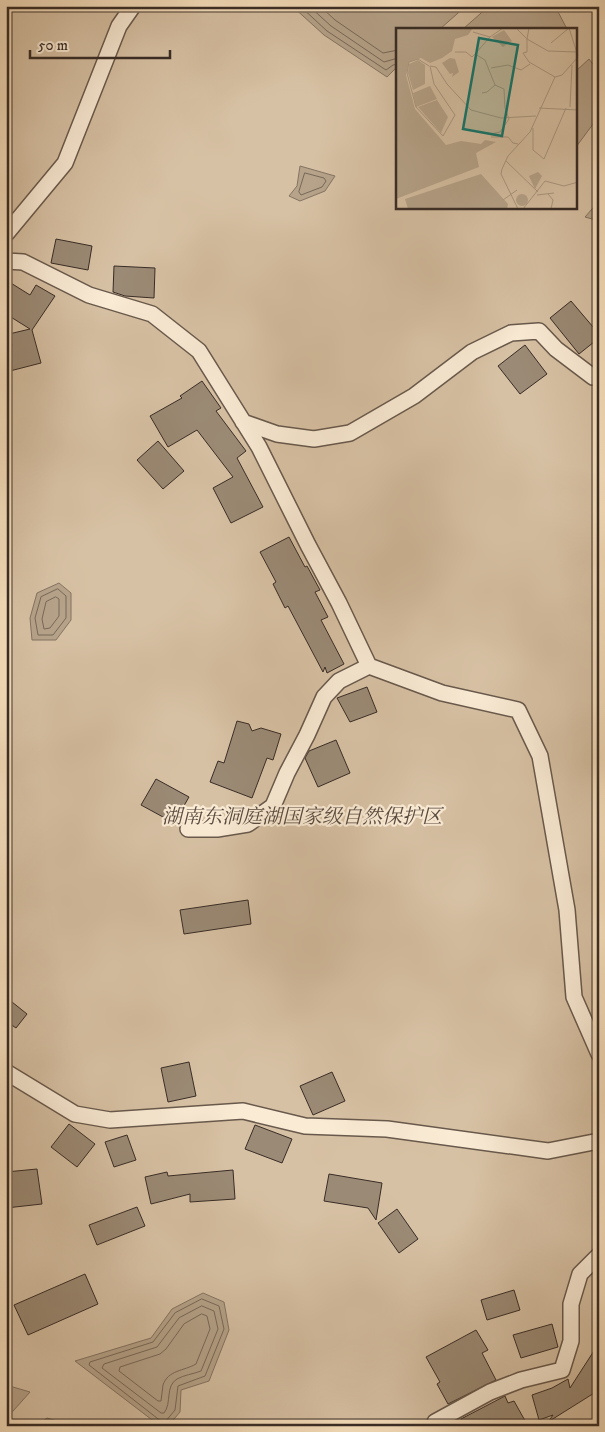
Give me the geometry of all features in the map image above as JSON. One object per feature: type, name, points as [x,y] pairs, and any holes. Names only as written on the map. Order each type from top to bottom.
[{"type":"street","points":[[6,234],[65,163],[119,26],[133,6]]},
{"type":"street","points":[[6,261],[23,262],[89,295],[152,314],[199,351],[259,447],[308,545],[340,603],[369,666],[442,693],[518,710],[540,756],[568,910],[574,997],[599,1054]]},
{"type":"street","points":[[243,422],[278,434],[314,439],[350,432],[414,396],[472,352],[511,333],[539,331],[556,350],[593,377],[599,376]]},
{"type":"street","points":[[188,829],[217,829],[248,824],[273,806],[287,773],[308,735],[324,697],[339,681],[369,666]]},
{"type":"street","points":[[6,1072],[75,1114],[110,1120],[243,1111],[305,1126],[387,1130],[548,1151],[599,1141]]},
{"type":"street","points":[[435,1422],[490,1392],[521,1380],[562,1370],[571,1341],[572,1304],[580,1274],[599,1255]]},
{"type":"green space","name":"湖南东洞庭湖国家级自然保护区","points":[[6,6],[599,6],[599,1426],[6,1426]]},
{"type":"water","points":[[292,6],[466,6],[441,28],[396,28],[396,68],[387,77],[324,35]]},
{"type":"water","points":[[489,6],[555,6],[566,28],[464,28]]},
{"type":"water","points":[[589,59],[599,72],[599,116],[578,144],[578,69]]},
{"type":"water","points":[[300,166],[335,176],[325,191],[300,201],[289,196],[297,186]]},
{"type":"water","points":[[599,201],[599,221],[585,217]]},
{"type":"water","points":[[59,583],[71,593],[71,620],[56,640],[32,640],[30,618],[37,593]]},
{"type":"water","points":[[203,1293],[224,1302],[229,1330],[209,1381],[181,1390],[180,1412],[168,1426],[160,1426],[75,1361],[151,1338],[172,1309]]},
{"type":"water","points":[[6,1385],[30,1392],[6,1419]]},
{"type":"water","points":[[47,1418],[73,1426],[37,1426]]},
{"type":"building","points":[[56,239],[92,246],[88,270],[51,263]]},
{"type":"building","points":[[114,266],[155,268],[154,298],[125,296],[113,292]]},
{"type":"building","points":[[6,280],[30,295],[36,285],[55,296],[32,330],[41,363],[6,372],[6,348],[12,346],[9,334],[30,329],[6,314]]},
{"type":"building","points":[[571,301],[599,334],[599,338],[579,354],[550,318]]},
{"type":"building","points":[[525,345],[547,374],[520,394],[498,366]]},
{"type":"building","points":[[202,381],[221,408],[216,411],[246,451],[237,458],[263,507],[231,523],[213,488],[233,477],[197,430],[168,447],[150,416],[182,398],[180,396]]},
{"type":"building","points":[[158,441],[184,471],[163,489],[137,460]]},
{"type":"building","points":[[289,537],[320,590],[315,592],[328,617],[321,620],[344,664],[327,673],[325,667],[323,672],[288,606],[285,608],[273,584],[276,582],[260,552]]},
{"type":"building","points":[[367,687],[377,712],[350,722],[337,698]]},
{"type":"building","points":[[237,721],[249,724],[252,731],[261,728],[281,734],[273,760],[267,758],[252,798],[210,782],[218,761],[224,763]]},
{"type":"building","points":[[336,740],[350,773],[318,787],[305,758],[309,751]]},
{"type":"building","points":[[156,779],[189,797],[174,823],[141,805]]},
{"type":"building","points":[[248,900],[251,924],[184,934],[180,910]]},
{"type":"building","points":[[12,1002],[27,1014],[16,1028],[6,1021],[6,1010]]},
{"type":"building","points":[[189,1062],[196,1096],[168,1102],[161,1068]]},
{"type":"building","points":[[332,1072],[345,1101],[313,1115],[300,1086]]},
{"type":"building","points":[[69,1124],[95,1144],[77,1167],[51,1147]]},
{"type":"building","points":[[255,1125],[292,1139],[282,1163],[245,1149]]},
{"type":"building","points":[[127,1135],[136,1160],[114,1167],[105,1142]]},
{"type":"building","points":[[37,1169],[42,1204],[6,1208],[6,1172]]},
{"type":"building","points":[[233,1170],[235,1199],[190,1202],[190,1194],[151,1204],[145,1177],[167,1172],[168,1176]]},
{"type":"building","points":[[329,1174],[382,1183],[376,1220],[368,1208],[324,1201]]},
{"type":"building","points":[[137,1207],[145,1226],[97,1245],[89,1225]]},
{"type":"building","points":[[397,1209],[418,1239],[399,1253],[378,1223]]},
{"type":"building","points":[[85,1274],[98,1304],[28,1335],[14,1305]]},
{"type":"building","points":[[514,1290],[520,1310],[487,1320],[481,1300]]},
{"type":"building","points":[[552,1324],[558,1347],[521,1358],[513,1335]]},
{"type":"building","points":[[476,1330],[488,1350],[482,1353],[496,1380],[448,1404],[437,1384],[440,1382],[426,1357]]},
{"type":"building","points":[[599,1343],[599,1390],[548,1422],[553,1415],[539,1420],[532,1395],[552,1388],[568,1379],[570,1388]]},
{"type":"building","points":[[505,1396],[508,1403],[514,1401],[528,1426],[464,1426],[461,1419]]}]
